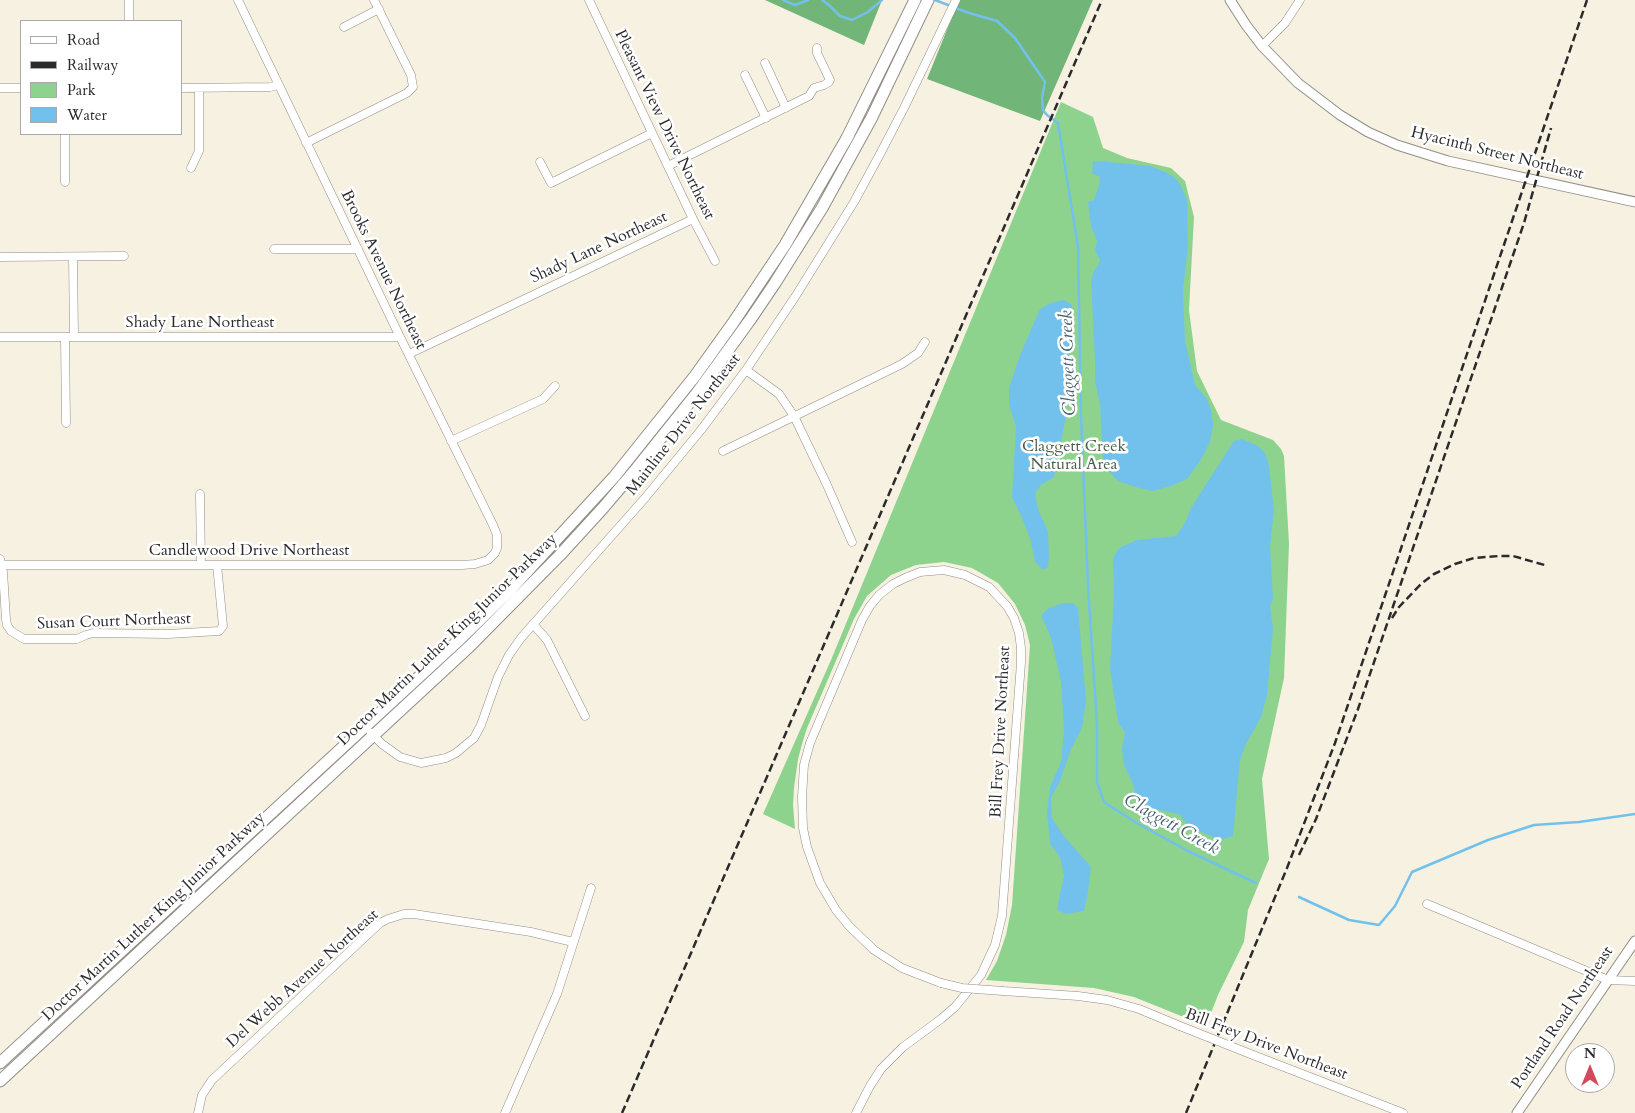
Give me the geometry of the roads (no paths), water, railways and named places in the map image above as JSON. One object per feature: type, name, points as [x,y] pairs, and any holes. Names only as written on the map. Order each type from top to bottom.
[{"type":"highway","name":"Doctor Martin Luther King Junior Parkway","points":[[0,1062],[458,641],[510,590],[614,477],[695,376],[765,276],[848,138],[915,0]]},
{"type":"highway","name":"Doctor Martin Luther King Junior Parkway","points":[[0,1081],[470,646],[560,555],[632,475],[697,393],[750,320],[817,214],[872,117],[928,0]]},
{"type":"main road","name":"Hyacinth Street Northeast","points":[[1230,0],[1262,46],[1298,83],[1326,105],[1360,127],[1397,145],[1448,161],[1635,202]]},
{"type":"main road","name":"Portland Road Northeast","points":[[1516,1113],[1635,941]]},
{"type":"street","points":[[129,0],[129,20]]},
{"type":"street","name":"Brooks Avenue Northeast","points":[[238,0],[495,530],[497,544],[495,553]]},
{"type":"street","points":[[306,143],[407,93],[413,87],[411,75],[374,0]]},
{"type":"street","name":"Pleasant View Drive Northeast","points":[[588,0],[692,219],[715,261]]},
{"type":"street","name":"Mainline Drive Northeast","points":[[365,726],[382,744],[400,758],[412,762],[422,763],[446,758],[456,753],[474,738],[498,677],[509,655],[533,624],[645,498],[701,430],[746,370],[817,262],[854,202],[904,108],[956,0]]},
{"type":"street","points":[[1262,46],[1285,23],[1300,0]]},
{"type":"street","points":[[344,26],[379,9]]},
{"type":"street","points":[[668,166],[786,108],[809,96],[814,88],[824,85],[830,80],[817,53],[817,48]]},
{"type":"street","points":[[765,63],[786,108]]},
{"type":"street","points":[[745,75],[766,118]]},
{"type":"street","points":[[182,88],[270,87],[278,85]]},
{"type":"street","points":[[0,88],[20,88]]},
{"type":"street","points":[[191,168],[199,151],[200,88]]},
{"type":"street","points":[[540,162],[551,183],[652,133]]},
{"type":"street","points":[[65,135],[65,182]]},
{"type":"street","name":"Shady Lane Northeast","points":[[409,354],[692,219]]},
{"type":"street","points":[[274,249],[358,249]]},
{"type":"street","points":[[0,257],[124,256]]},
{"type":"street","points":[[73,257],[74,337]]},
{"type":"street","name":"Shady Lane Northeast","points":[[0,337],[400,337]]},
{"type":"street","points":[[65,337],[66,423]]},
{"type":"street","points":[[723,451],[910,359],[918,353],[925,342]]},
{"type":"street","points":[[746,370],[786,402],[827,485],[852,542]]},
{"type":"street","points":[[451,441],[543,399],[555,386]]},
{"type":"street","points":[[200,494],[201,565]]},
{"type":"street","name":"Candlewood Drive Northeast","points":[[0,563],[462,565],[483,562],[495,553]]},
{"type":"street","name":"Susan Court Northeast","points":[[0,563],[3,572],[6,619],[12,631],[24,639],[77,639],[93,633],[168,634],[219,632],[222,626],[217,565]]},
{"type":"street","name":"Bill Frey Drive Northeast","points":[[856,1113],[881,1069],[903,1047],[948,1013],[964,996],[985,968],[998,935],[1002,916],[1021,663],[1019,633],[1014,618],[1003,601],[988,587],[958,573],[944,570],[920,572],[905,578],[893,584],[879,595],[870,606],[862,620],[810,743],[804,764],[803,828],[812,864],[827,897],[840,916],[874,950],[902,968],[941,983],[962,988],[1003,991],[1078,996],[1107,1000],[1139,1009],[1403,1113]]},
{"type":"street","points":[[533,624],[547,640],[585,716]]},
{"type":"street","points":[[505,1113],[557,994],[591,888]]},
{"type":"street","points":[[1427,904],[1608,980],[1635,981]]},
{"type":"street","name":"Del Webb Avenue Northeast","points":[[198,1113],[202,1095],[212,1080],[380,923],[388,918],[404,914],[414,914],[531,932],[573,942]]},
{"type":"water","points":[[1093,162],[1150,166],[1165,172],[1174,177],[1180,184],[1187,200],[1188,245],[1183,290],[1185,341],[1195,385],[1207,399],[1213,425],[1210,442],[1200,461],[1187,479],[1153,491],[1118,481],[1106,468],[1103,459],[1100,405],[1095,381],[1091,280],[1100,260],[1095,251],[1097,241],[1091,226],[1088,202],[1094,200],[1100,183],[1100,177],[1092,173]]},
{"type":"water","points":[[1064,300],[1072,305],[1065,421],[1054,477],[1041,485],[1035,493],[1038,509],[1048,532],[1048,567],[1043,570],[1035,562],[1030,538],[1012,497],[1016,426],[1009,405],[1009,388],[1020,355],[1040,309],[1053,302]]},
{"type":"water","points":[[1242,439],[1258,446],[1265,453],[1269,465],[1274,511],[1270,545],[1273,600],[1270,606],[1273,629],[1267,695],[1261,717],[1246,744],[1240,760],[1233,836],[1220,840],[1190,827],[1179,814],[1144,807],[1136,800],[1133,784],[1124,765],[1122,749],[1125,733],[1118,722],[1110,668],[1114,594],[1113,558],[1119,548],[1137,540],[1176,536],[1185,523],[1191,508],[1234,441]]},
{"type":"water","points":[[1063,603],[1073,603],[1078,608],[1086,700],[1082,728],[1071,749],[1060,781],[1051,798],[1052,818],[1063,835],[1091,867],[1084,911],[1066,914],[1057,910],[1064,876],[1060,857],[1050,844],[1047,812],[1050,787],[1061,762],[1064,730],[1061,682],[1051,638],[1041,615],[1049,608]]},
{"type":"waterway","name":"Claggett Creek","points":[[783,0],[795,5],[808,0]]},
{"type":"waterway","name":"Claggett Creek","points":[[822,0],[840,16],[852,20],[868,12],[882,0]]},
{"type":"waterway","name":"Claggett Creek","points":[[935,0],[997,21],[1015,38],[1045,82],[1042,98],[1043,110],[1058,123],[1078,247],[1081,416],[1088,587],[1097,723],[1097,782],[1104,802],[1135,822],[1188,851],[1256,883]]},
{"type":"waterway","name":"Claggett Creek","points":[[1299,897],[1349,920],[1379,925],[1395,906],[1412,872],[1488,840],[1534,825],[1579,822],[1635,814]]},
{"type":"railway","points":[[622,1113],[1102,0]]},
{"type":"railway","points":[[1186,1113],[1287,868],[1335,743],[1587,0]]},
{"type":"railway","points":[[1299,855],[1316,819],[1358,709],[1524,223],[1551,128]]},
{"type":"railway","points":[[1392,618],[1399,607],[1421,584],[1434,574],[1455,564],[1474,558],[1513,556],[1548,566]]},
{"type":"park label","name":"Claggett Creek Natural Area","points":[[1074,456]]}]
